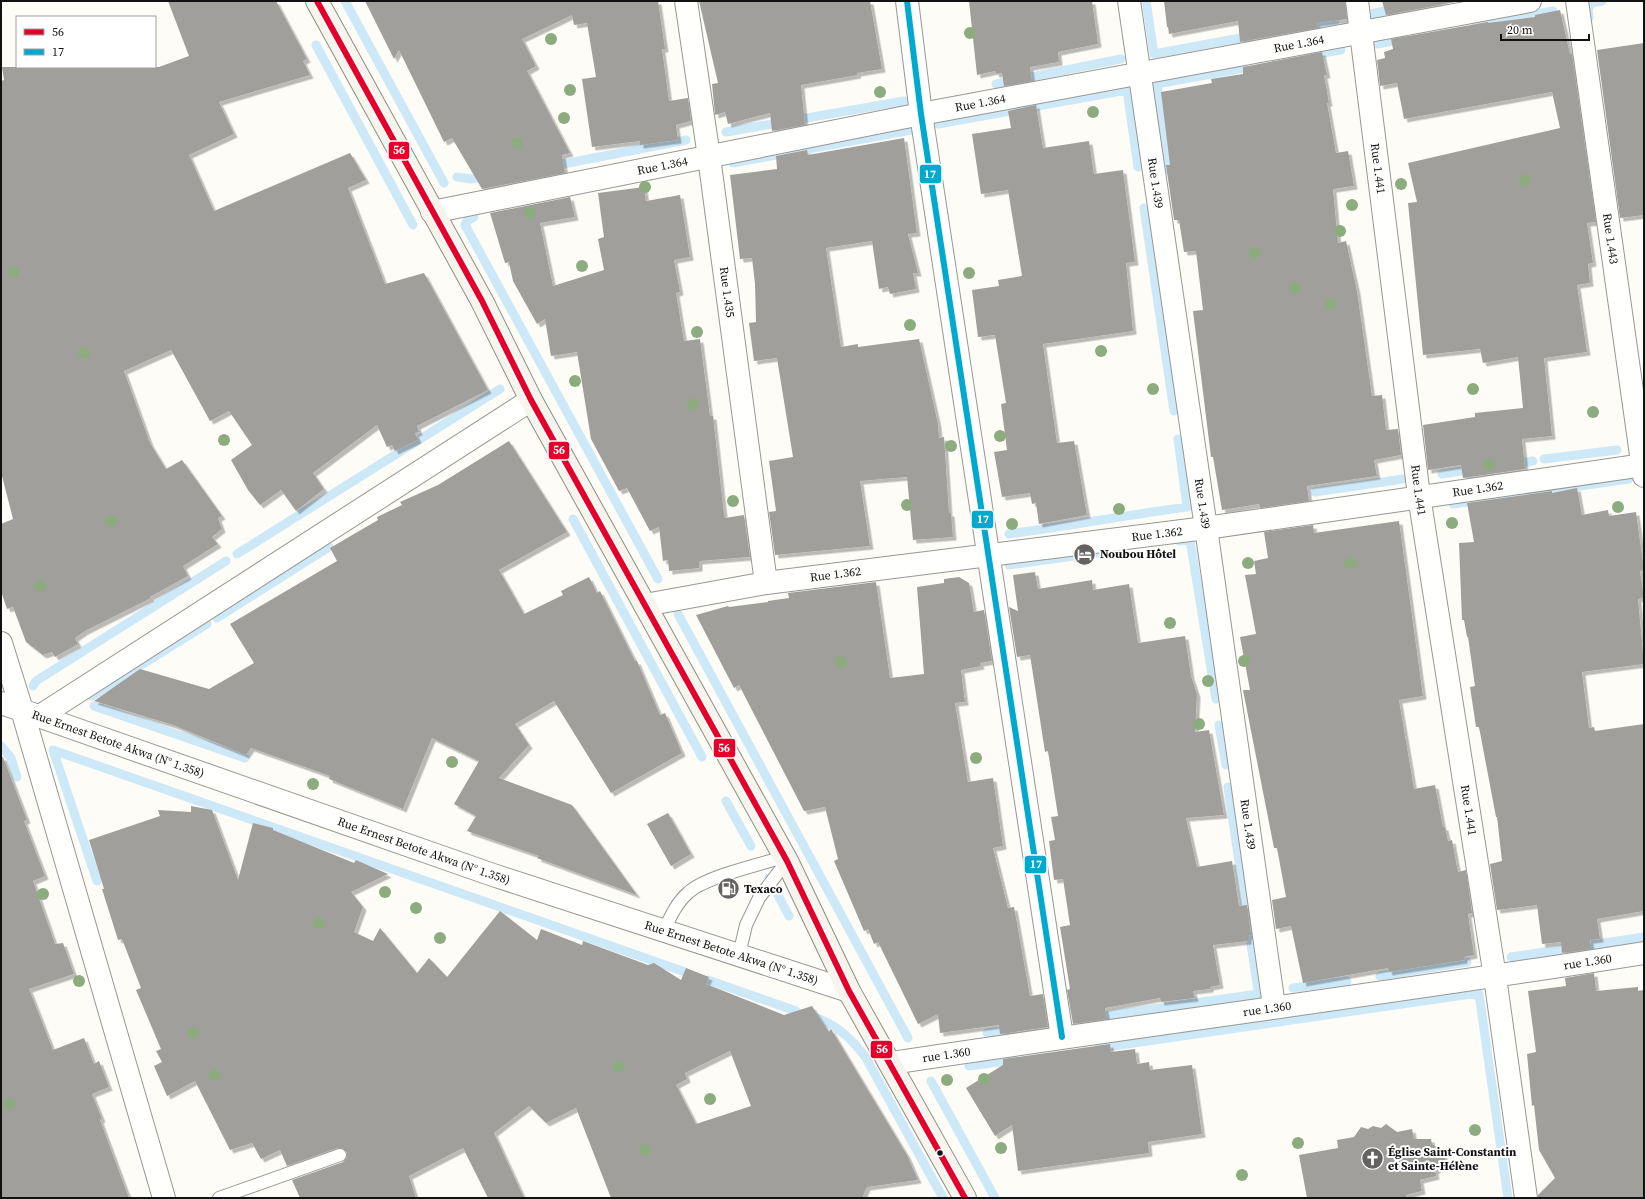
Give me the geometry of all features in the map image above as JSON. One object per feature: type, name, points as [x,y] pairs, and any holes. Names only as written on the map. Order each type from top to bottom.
[{"type":"main road","points":[[317,1],[482,301],[531,400],[786,859],[849,991],[891,1063],[965,1198]]},
{"type":"street","name":"Rue 1.435","points":[[686,1],[709,156],[766,583]]},
{"type":"street","points":[[906,1],[921,114],[1062,1037]]},
{"type":"street","name":"Rue 1.439","points":[[1129,1],[1274,1006]]},
{"type":"street","name":"Rue 1.441","points":[[1357,1],[1419,496],[1495,977],[1526,1198]]},
{"type":"street","name":"Rue 1.364","points":[[432,212],[921,114],[1530,1]]},
{"type":"street","name":"Rue 1.443","points":[[1577,1],[1644,469]]},
{"type":"street","points":[[31,713],[531,400]]},
{"type":"street","name":"Rue 1.362","points":[[645,605],[766,583],[1206,528],[1419,496],[1644,469]]},
{"type":"street","points":[[1,643],[31,713],[164,1198]]},
{"type":"street","name":"Rue Ernest Betote Akwa (N° 1.358)","points":[[1,703],[493,875],[849,991]]},
{"type":"street","name":"rue 1.360","points":[[891,1063],[1274,1006],[1495,977],[1644,953]]},
{"type":"lane","points":[[664,931],[671,915],[689,891],[712,879],[786,859]]},
{"type":"lane","points":[[739,955],[746,924],[759,898],[786,859]]},
{"type":"lane","points":[[219,1198],[340,1154]]},
{"type":"building","points":[[168,1],[276,1],[307,59],[303,61],[310,75],[219,102],[234,134],[189,155],[214,211],[350,153],[366,180],[348,188],[385,284],[424,273],[488,390],[417,426],[419,432],[415,433],[418,440],[395,451],[392,445],[387,447],[377,425],[313,473],[324,489],[296,511],[281,490],[260,505],[248,490],[231,460],[252,445],[229,411],[210,421],[171,350],[124,371],[150,443],[166,469],[182,460],[222,516],[218,518],[222,529],[212,537],[218,544],[183,566],[188,576],[150,597],[151,598],[85,631],[75,638],[78,644],[55,657],[52,652],[43,655],[26,642],[13,607],[7,609],[1,591],[1,524],[13,519],[1,472],[1,81],[4,80],[2,67],[156,68],[189,56]]},
{"type":"building","points":[[365,1],[658,1],[665,49],[662,49],[669,101],[688,98],[691,121],[676,125],[678,140],[640,145],[640,141],[592,147],[582,79],[596,77],[587,23],[574,25],[572,15],[522,39],[536,66],[527,71],[570,153],[562,155],[565,173],[482,189],[452,138],[444,142],[399,50],[394,59]]},
{"type":"building","points":[[699,1],[870,1],[882,69],[857,73],[858,75],[801,85],[805,125],[772,131],[770,113],[728,124],[725,112],[715,115],[712,84],[718,83]]},
{"type":"building","points":[[969,1],[1092,1],[1098,44],[1058,52],[1059,62],[1030,67],[1032,81],[1004,86],[1002,73],[996,74],[995,71],[977,75]]},
{"type":"building","points":[[1164,1],[1345,1],[1347,19],[1317,23],[1318,28],[1240,42],[1238,21],[1169,34]]},
{"type":"building","points":[[1382,1],[1461,1],[1386,15]]},
{"type":"building","points":[[1560,10],[1570,54],[1572,54],[1596,222],[1587,223],[1593,263],[1588,264],[1590,283],[1577,285],[1587,352],[1544,358],[1552,436],[1522,439],[1525,469],[1463,478],[1461,465],[1428,470],[1423,425],[1475,417],[1475,413],[1523,408],[1518,357],[1483,363],[1480,349],[1423,355],[1408,203],[1417,202],[1408,163],[1560,128],[1552,92],[1404,119],[1397,83],[1380,86],[1377,60],[1385,58],[1384,52],[1393,49],[1391,39],[1488,22],[1535,17],[1535,15]]},
{"type":"building","points":[[1644,43],[1644,215],[1620,218],[1597,50]]},
{"type":"building","points":[[1322,52],[1327,75],[1324,75],[1329,103],[1327,103],[1336,153],[1348,151],[1354,186],[1333,189],[1338,243],[1346,241],[1357,291],[1372,396],[1382,395],[1386,430],[1398,429],[1401,455],[1374,460],[1377,476],[1307,486],[1309,501],[1260,508],[1259,504],[1222,510],[1213,457],[1211,457],[1193,311],[1203,310],[1196,251],[1184,252],[1179,220],[1174,220],[1166,165],[1170,165],[1161,92],[1212,83],[1211,79],[1243,74],[1243,67]]},
{"type":"building","points":[[1036,105],[1043,148],[1089,141],[1094,174],[1123,170],[1135,262],[1126,263],[1133,331],[1043,344],[1057,443],[1074,441],[1087,515],[1039,524],[1036,503],[1032,504],[1030,493],[1002,497],[994,452],[1007,450],[1001,404],[1006,403],[995,335],[978,337],[972,290],[999,286],[998,280],[1022,276],[1008,190],[981,194],[972,134],[1011,128],[1008,111]]},
{"type":"building","points":[[904,138],[917,233],[908,234],[918,273],[913,273],[916,289],[890,294],[888,287],[879,289],[872,241],[826,248],[841,347],[858,344],[858,347],[919,339],[938,424],[939,438],[944,437],[949,513],[951,513],[953,537],[913,540],[907,477],[860,481],[870,546],[775,555],[769,512],[776,511],[769,461],[793,457],[777,358],[754,361],[749,323],[756,322],[755,284],[752,258],[740,259],[730,175],[777,169],[776,156],[807,150],[808,155]]},
{"type":"building","points":[[644,187],[646,201],[680,195],[690,257],[674,260],[680,292],[676,293],[684,341],[700,339],[710,416],[713,416],[725,518],[744,515],[750,557],[699,561],[699,568],[669,571],[668,560],[663,561],[659,527],[650,531],[627,488],[619,491],[591,439],[577,352],[551,356],[545,319],[537,324],[513,281],[509,262],[505,263],[490,213],[570,197],[575,217],[540,223],[553,286],[604,270],[598,239],[604,237],[598,193]]},
{"type":"building","points":[[509,441],[567,532],[499,570],[524,614],[563,595],[561,591],[589,577],[597,593],[600,591],[635,661],[637,661],[660,715],[665,713],[682,753],[611,793],[554,701],[515,724],[529,745],[499,778],[572,805],[637,895],[537,858],[539,856],[467,831],[476,816],[454,804],[479,761],[432,738],[403,809],[329,779],[330,776],[251,748],[246,755],[173,725],[94,701],[140,669],[209,689],[254,663],[230,624],[337,561],[330,548],[378,520],[377,517],[402,505],[400,502],[438,485]]},
{"type":"building","points":[[1577,488],[1582,515],[1608,510],[1609,516],[1636,512],[1644,570],[1640,571],[1644,598],[1638,599],[1644,664],[1582,672],[1589,728],[1594,727],[1595,731],[1644,724],[1644,911],[1597,919],[1600,939],[1590,940],[1591,949],[1562,953],[1561,942],[1542,944],[1537,905],[1497,910],[1490,864],[1502,861],[1497,817],[1479,727],[1476,727],[1470,687],[1475,686],[1468,637],[1464,620],[1462,620],[1459,543],[1474,542],[1467,503],[1552,491],[1552,493]]},
{"type":"building","points":[[1399,521],[1423,696],[1399,700],[1414,789],[1435,785],[1443,827],[1445,827],[1448,841],[1452,840],[1458,872],[1466,870],[1472,913],[1468,914],[1474,955],[1464,957],[1464,960],[1389,972],[1388,968],[1303,983],[1291,926],[1276,929],[1272,900],[1286,897],[1277,848],[1274,848],[1243,690],[1250,690],[1240,637],[1256,634],[1245,575],[1256,574],[1254,561],[1268,558],[1264,532],[1313,525],[1314,533]]},
{"type":"building","points":[[1035,572],[1038,589],[1092,580],[1093,590],[1129,584],[1138,643],[1185,636],[1191,676],[1197,694],[1195,732],[1209,730],[1224,815],[1186,818],[1197,867],[1232,861],[1239,906],[1247,905],[1251,935],[1248,936],[1248,941],[1213,945],[1220,985],[1210,987],[1210,989],[1193,991],[1195,998],[1161,1002],[1160,998],[1105,1008],[1107,1019],[1073,1024],[1067,990],[1070,989],[1060,927],[1070,925],[1063,879],[1054,880],[1049,841],[1055,840],[1051,817],[1058,816],[1048,751],[1045,752],[1030,655],[1017,657],[1009,607],[1018,611],[1013,575]]},
{"type":"building","points":[[959,577],[969,583],[974,612],[984,610],[992,661],[980,663],[981,666],[961,670],[965,702],[955,703],[968,782],[993,778],[1003,846],[993,848],[1008,908],[1014,907],[1030,996],[1043,994],[1048,1027],[1000,1034],[999,1025],[940,1033],[938,1014],[918,1024],[878,942],[874,944],[868,929],[864,931],[834,861],[838,859],[825,807],[804,811],[739,685],[734,688],[696,615],[728,606],[768,602],[789,598],[788,593],[876,582],[890,678],[924,674],[917,587],[944,583],[944,579]]},
{"type":"building","points":[[1,757],[3,757],[27,820],[24,821],[45,876],[33,881],[55,944],[63,943],[74,974],[29,989],[53,1050],[84,1038],[94,1064],[99,1061],[109,1087],[92,1094],[129,1198],[1,1198]]},
{"type":"building","points":[[191,806],[212,810],[238,880],[253,823],[273,828],[273,830],[354,863],[356,860],[388,874],[351,892],[363,907],[354,932],[373,941],[380,928],[417,973],[429,958],[447,977],[500,911],[537,940],[541,929],[582,945],[583,941],[648,965],[654,963],[681,980],[686,968],[709,977],[706,984],[784,1015],[812,1006],[829,1032],[831,1029],[907,1155],[918,1180],[867,1187],[862,1198],[611,1198],[576,1108],[546,1123],[529,1106],[494,1133],[524,1198],[488,1198],[463,1148],[409,1176],[416,1198],[300,1198],[292,1180],[343,1162],[347,1157],[347,1152],[342,1148],[337,1148],[287,1166],[280,1150],[261,1159],[252,1143],[230,1150],[195,1081],[167,1096],[154,1066],[162,1062],[156,1051],[161,1049],[136,990],[141,988],[122,939],[118,940],[102,889],[104,889],[89,840],[160,816],[158,810],[191,812]],"holes":[[[730,1051],[751,1106],[696,1124],[676,1085],[687,1079],[685,1073]]]},
{"type":"building","points":[[668,813],[691,854],[671,866],[647,824]]},
{"type":"building","points":[[1594,973],[1596,991],[1638,987],[1638,991],[1644,990],[1644,1198],[1538,1198],[1538,1195],[1555,1178],[1539,1150],[1534,1105],[1532,1106],[1527,1054],[1536,1052],[1528,991],[1566,986],[1565,978]]},
{"type":"building","points":[[1110,1044],[1111,1052],[1135,1049],[1137,1064],[1149,1062],[1150,1070],[1192,1065],[1202,1134],[1148,1142],[1149,1153],[1018,1171],[1012,1125],[995,1136],[966,1088],[1003,1065],[1003,1059]]},
{"type":"building","name":"Église Saint-Constantin et Sainte-Hélène","points":[[1386,1124],[1397,1132],[1412,1129],[1414,1139],[1431,1139],[1432,1144],[1442,1150],[1446,1161],[1435,1171],[1436,1176],[1420,1180],[1422,1191],[1406,1195],[1406,1198],[1307,1198],[1299,1155],[1338,1148],[1337,1140],[1354,1137],[1361,1127],[1368,1129],[1373,1126],[1381,1128]]},
{"type":"waterway","points":[[345,1],[444,183]]},
{"type":"waterway","points":[[1146,1],[1154,54],[1251,36]]},
{"type":"waterway","points":[[1589,18],[1588,9],[1592,3],[1602,1]]},
{"type":"waterway","points":[[1370,14],[1396,9]]},
{"type":"waterway","points":[[1476,25],[1553,11]]},
{"type":"waterway","points":[[1305,26],[1335,21]]},
{"type":"waterway","points":[[1377,44],[1403,39]]},
{"type":"waterway","points":[[316,45],[413,225]]},
{"type":"waterway","points":[[1311,55],[1341,50]]},
{"type":"waterway","points":[[996,84],[1121,59]]},
{"type":"waterway","points":[[1168,170],[1157,84],[1244,68]]},
{"type":"waterway","points":[[938,124],[1127,90],[1138,167]]},
{"type":"waterway","points":[[726,132],[904,101]]},
{"type":"waterway","points":[[733,163],[911,130]]},
{"type":"waterway","points":[[553,166],[686,140]]},
{"type":"waterway","points":[[457,177],[471,179],[487,177]]},
{"type":"waterway","points":[[1144,208],[1174,411]]},
{"type":"waterway","points":[[474,217],[466,222],[465,225],[658,579]]},
{"type":"waterway","points":[[237,554],[500,389]]},
{"type":"waterway","points":[[1009,534],[1187,507],[1178,439]]},
{"type":"waterway","points":[[1544,459],[1617,450]]},
{"type":"waterway","points":[[1513,464],[1533,461]]},
{"type":"waterway","points":[[1442,474],[1474,469]]},
{"type":"waterway","points":[[1315,492],[1403,479]]},
{"type":"waterway","points":[[1453,504],[1629,479]]},
{"type":"waterway","points":[[573,519],[702,757]]},
{"type":"waterway","points":[[1179,541],[1190,540],[1216,699]]},
{"type":"waterway","points":[[217,618],[329,547]]},
{"type":"waterway","points":[[1009,565],[1119,550]]},
{"type":"waterway","points":[[33,686],[36,681],[226,561]]},
{"type":"waterway","points":[[678,614],[908,1038]]},
{"type":"waterway","points":[[92,696],[207,624]]},
{"type":"waterway","points":[[94,706],[245,758]]},
{"type":"waterway","points":[[1219,725],[1226,765]]},
{"type":"waterway","points":[[1,746],[11,758],[17,777]]},
{"type":"waterway","points":[[53,750],[685,972]]},
{"type":"waterway","points":[[53,750],[97,881]]},
{"type":"waterway","points":[[1228,787],[1258,991]]},
{"type":"waterway","points":[[726,801],[751,846]]},
{"type":"waterway","points":[[769,878],[789,916]]},
{"type":"waterway","points":[[1511,957],[1644,937]]},
{"type":"waterway","points":[[1380,976],[1467,962]]},
{"type":"waterway","points":[[708,980],[796,1011]]},
{"type":"waterway","points":[[1293,988],[1347,981]]},
{"type":"waterway","points":[[1099,1048],[1478,993]]},
{"type":"waterway","points":[[1096,1017],[1258,994]]},
{"type":"waterway","points":[[1479,994],[1508,1198]]},
{"type":"waterway","points":[[814,1017],[837,1028],[866,1058],[943,1198]]},
{"type":"waterway","points":[[987,1033],[1011,1030]]},
{"type":"waterway","points":[[969,1066],[1015,1060]]},
{"type":"waterway","points":[[931,1081],[995,1198]]},
{"type":"transit line","name":"56","points":[[317,1],[482,301],[531,400],[787,861],[849,991],[965,1198]]},
{"type":"transit line","name":"17","points":[[907,1],[921,114],[1062,1037]]},
{"type":"place","name":"Noubou Hôtel","points":[[1084,554]]},
{"type":"place","name":"Texaco","points":[[729,889]]},
{"type":"place","name":"Église Saint-Constantin et Sainte-Hélène","points":[[1372,1159]]}]
